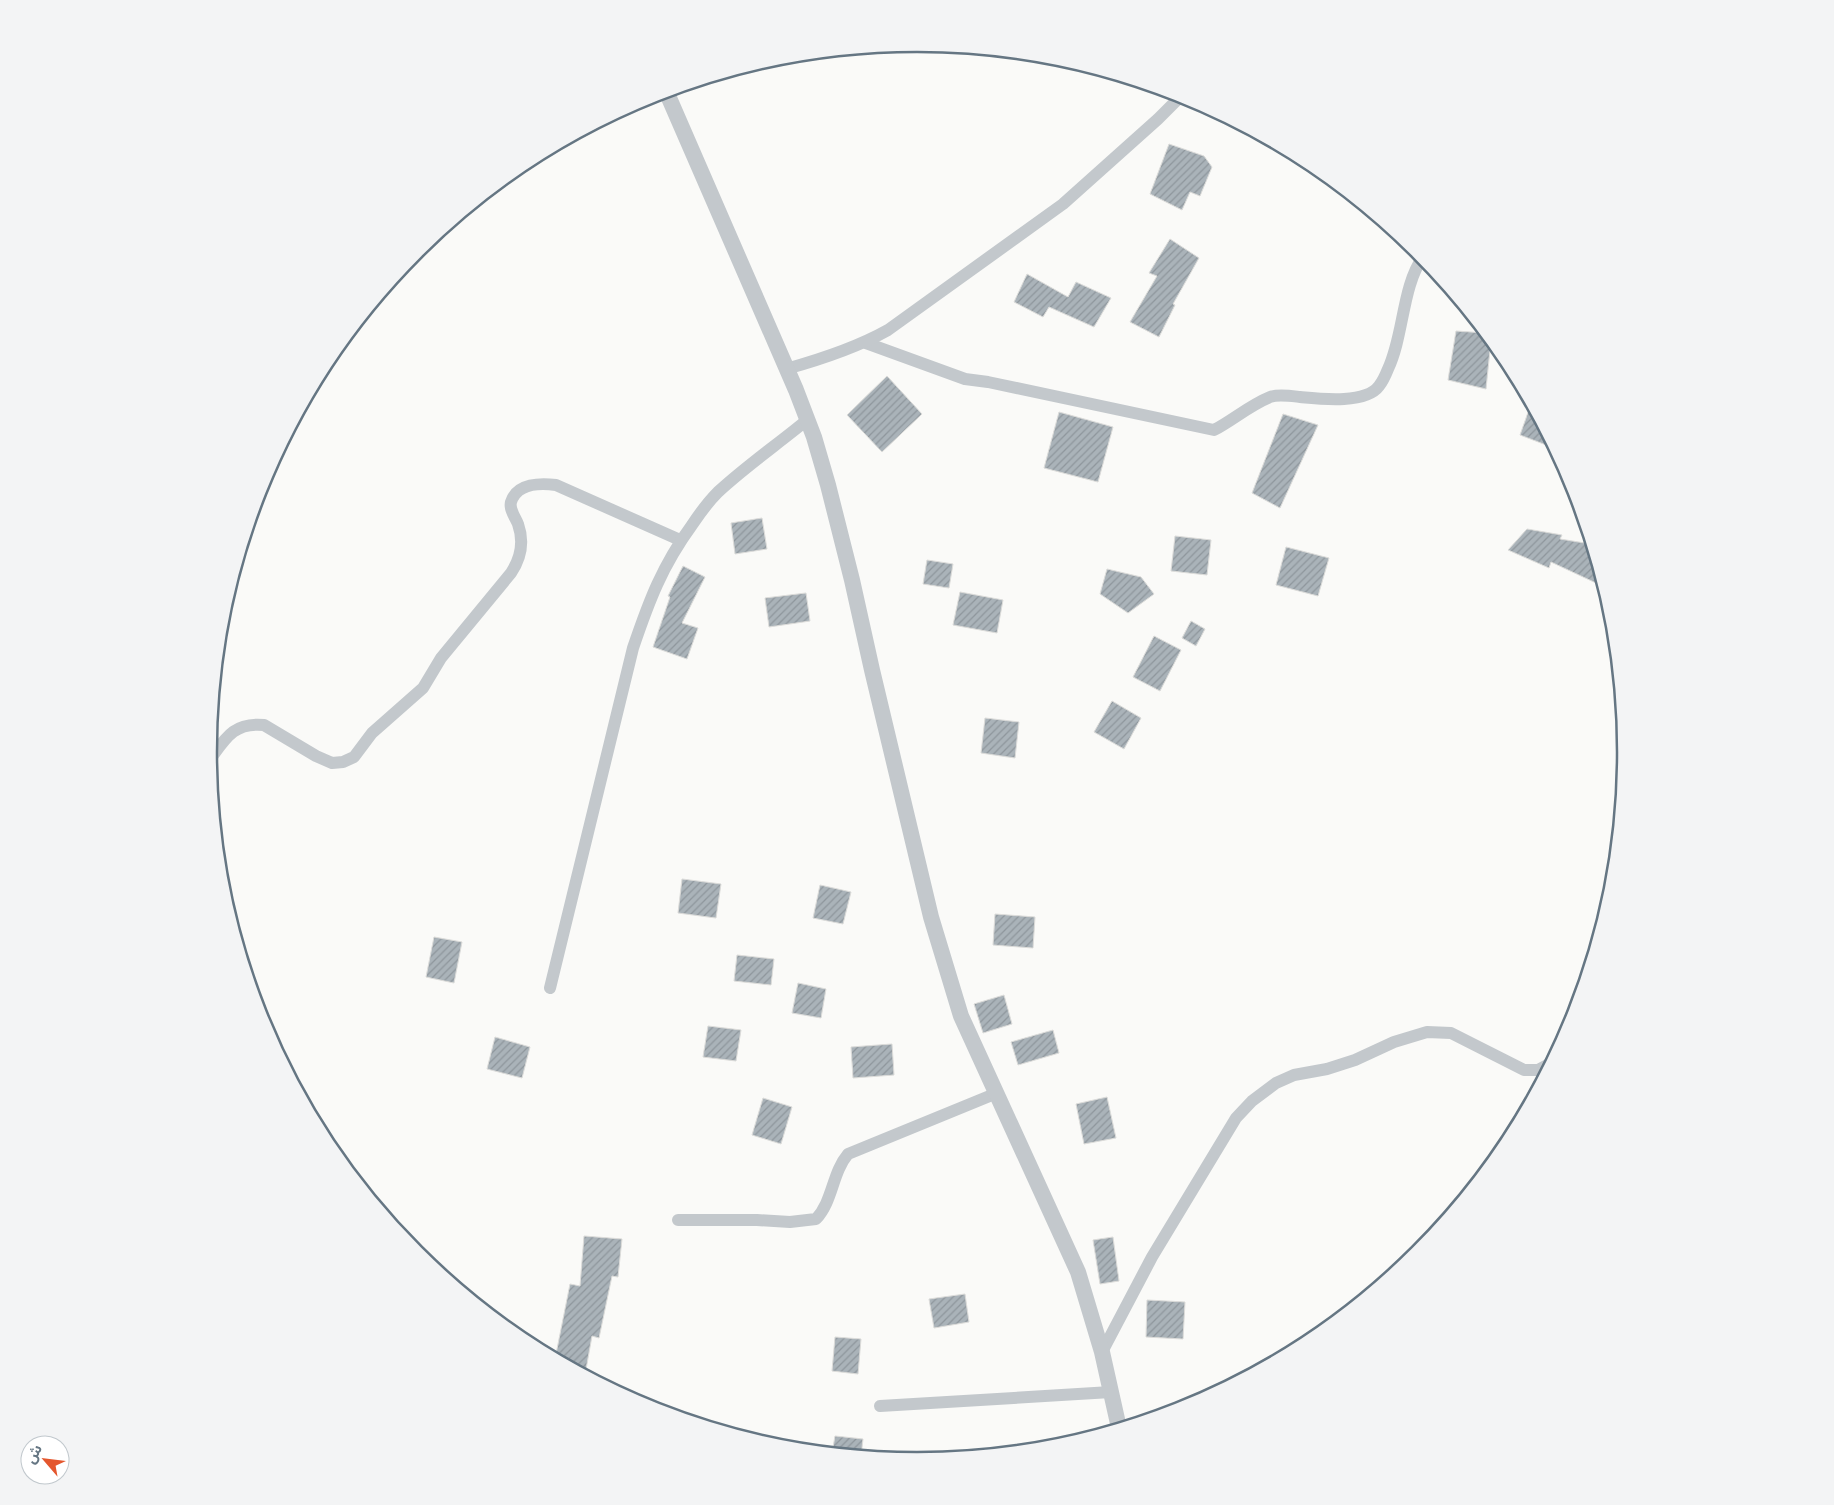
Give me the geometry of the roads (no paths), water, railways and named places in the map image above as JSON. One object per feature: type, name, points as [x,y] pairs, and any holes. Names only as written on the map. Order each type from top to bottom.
[{"type":"street","points":[[669,99],[807,420],[828,486],[852,580],[931,917],[961,1016],[1078,1272],[1102,1352],[1118,1423]]},
{"type":"street","points":[[786,369],[866,343],[896,324],[1063,204],[1175,102]]},
{"type":"street","points":[[866,343],[965,379],[988,382],[1214,430],[1252,406],[1271,397],[1292,396],[1320,399],[1363,397],[1379,387],[1389,367],[1402,322],[1411,280],[1419,265]]},
{"type":"street","points":[[550,988],[633,648],[647,606],[662,570],[680,540],[718,492],[807,420]]},
{"type":"street","points":[[217,750],[236,729],[254,724],[264,725],[316,756],[332,763],[343,762],[354,757],[372,734],[423,688],[441,658],[512,573],[519,561],[521,537],[512,512],[511,502],[526,486],[556,485],[680,540]]},
{"type":"street","points":[[1102,1352],[1152,1257],[1236,1118],[1252,1101],[1276,1083],[1294,1075],[1327,1069],[1355,1060],[1394,1042],[1427,1032],[1451,1033],[1524,1070],[1538,1070],[1542,1068]]},
{"type":"street","points":[[678,1220],[790,1222],[816,1219],[823,1212],[841,1163],[848,1154],[997,1093]]},
{"type":"street","points":[[880,1406],[1111,1392]]}]
